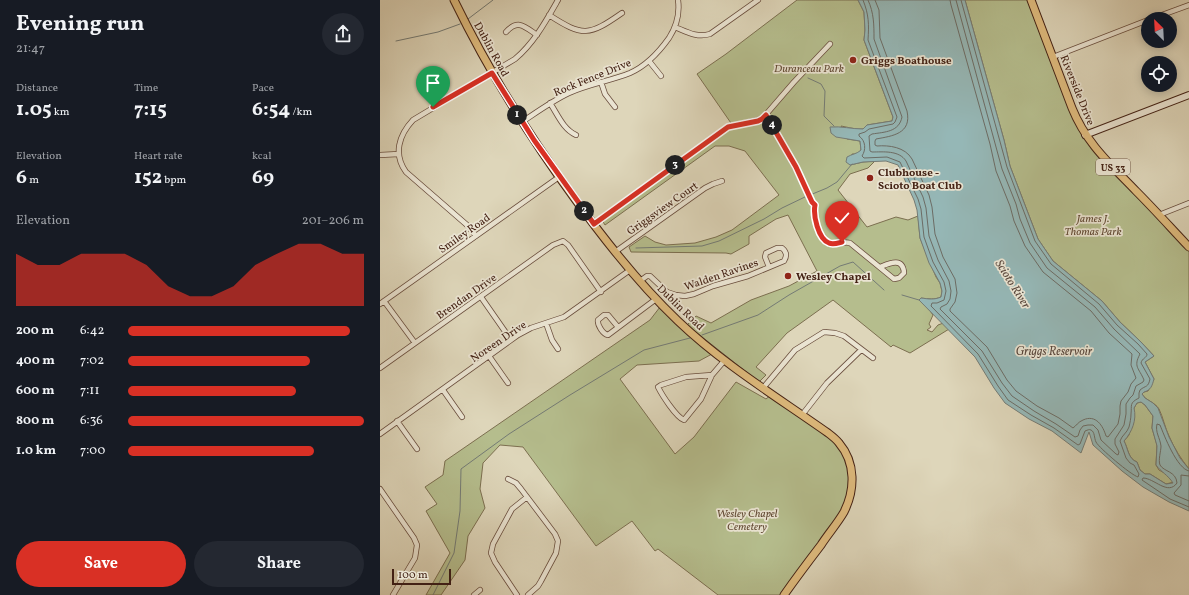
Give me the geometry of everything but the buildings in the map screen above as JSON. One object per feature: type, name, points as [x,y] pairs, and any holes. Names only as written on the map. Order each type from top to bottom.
[{"type":"main road","name":"Dublin Road","points":[[454,0],[492,73],[522,122],[559,177],[630,270],[678,321],[724,360],[828,433],[839,442],[843,449],[849,462],[852,474],[852,486],[847,505],[840,519],[784,595]]},
{"type":"main road","name":"Riverside Drive","points":[[1031,0],[1077,120],[1085,135],[1102,156],[1189,247]]},
{"type":"main road","points":[[1085,135],[1189,95]]},
{"type":"street","points":[[476,236],[467,225],[406,172],[401,164],[399,142],[407,126],[413,120],[515,60],[524,52],[531,44],[558,0]]},
{"type":"street","name":"Rock Fence Drive","points":[[522,122],[550,103],[569,93],[631,72],[649,61],[664,46],[675,27],[678,15],[678,0]]},
{"type":"street","points":[[675,27],[696,35],[703,36],[710,34],[758,0]]},
{"type":"street","points":[[1170,12],[1189,5]]},
{"type":"street","points":[[549,15],[569,27],[583,32],[606,24],[622,13]]},
{"type":"street","points":[[1053,57],[1141,23]]},
{"type":"street","points":[[506,32],[516,24],[536,34]]},
{"type":"street","points":[[594,224],[728,127],[762,119],[830,44]]},
{"type":"street","points":[[649,61],[661,76]]},
{"type":"street","points":[[601,82],[605,94],[615,107]]},
{"type":"street","points":[[550,103],[564,126],[576,135]]},
{"type":"street","points":[[766,115],[803,181],[812,202],[815,205],[814,214],[821,237],[825,241],[833,244],[842,242],[850,243],[894,279],[899,278],[904,273],[902,266],[896,262],[880,267]]},
{"type":"street","points":[[380,155],[399,154]]},
{"type":"street","name":"Smiley Road","points":[[382,303],[559,177]]},
{"type":"street","name":"Griggsview Court","points":[[615,252],[705,188],[722,181]]},
{"type":"street","points":[[1159,216],[1189,203]]},
{"type":"street","name":"Brendan Drive","points":[[380,368],[553,245],[563,241],[568,245],[601,292]]},
{"type":"street","name":"Walden Ravines","points":[[640,281],[647,276],[650,276],[667,292],[685,296],[748,276],[784,261],[786,253],[784,250],[779,248],[766,253],[765,256],[769,267]]},
{"type":"street","name":"Noreen Drive","points":[[380,434],[511,340],[531,328],[564,317],[630,270]]},
{"type":"street","points":[[481,297],[511,340]]},
{"type":"street","points":[[618,327],[608,314],[604,315],[598,320],[597,324],[606,335],[618,327],[656,299]]},
{"type":"street","points":[[382,303],[415,343]]},
{"type":"street","points":[[546,323],[552,340],[558,349]]},
{"type":"street","points":[[763,388],[795,350],[824,332],[844,336],[873,358]]},
{"type":"street","points":[[802,414],[827,383],[861,350]]},
{"type":"street","points":[[489,356],[508,383]]},
{"type":"street","points":[[712,374],[686,377],[660,385],[658,387],[682,420],[685,420],[701,399],[712,374],[724,360]]},
{"type":"street","points":[[443,390],[462,417]]},
{"type":"street","points":[[397,422],[417,449]]},
{"type":"street","points":[[508,479],[516,483],[527,497],[555,534],[558,544],[556,553],[544,577],[538,586],[528,595]]},
{"type":"street","points":[[380,489],[414,538],[417,545],[416,558],[393,595]]},
{"type":"street","points":[[517,595],[494,562],[491,552],[493,544],[512,509],[527,497]]},
{"type":"street","points":[[474,595],[480,590]]},
{"type":"green space","name":"Duranceau Park","points":[[797,0],[858,0],[864,12],[864,40],[893,117],[892,121],[867,125],[863,129],[841,126],[847,139],[860,141],[861,150],[857,154],[852,154],[850,165],[875,161],[868,168],[850,174],[838,190],[867,227],[896,217],[908,220],[918,216],[920,238],[936,277],[940,283],[942,291],[941,297],[938,298],[921,298],[933,315],[929,324],[931,327],[927,330],[932,332],[938,325],[946,322],[954,326],[910,353],[893,345],[891,347],[833,300],[787,333],[756,367],[766,375],[759,382],[687,325],[696,316],[711,323],[751,300],[789,286],[817,271],[788,215],[776,219],[749,236],[749,244],[731,254],[631,252],[629,247],[645,236],[655,242],[666,245],[695,243],[716,237],[732,230],[779,195],[745,151],[729,146],[715,146],[605,225],[602,220],[733,126],[697,74]]},
{"type":"green space","name":"James J. Thomas Park","points":[[965,0],[1031,0],[1085,135],[1189,247],[1189,469],[1173,445],[1159,409],[1142,394],[1148,391],[1154,379],[1145,362],[1154,356],[1120,322],[1102,301],[1053,261],[1038,239],[1010,166]]},
{"type":"green space","name":"Wesley Chapel Cemetery","points":[[660,307],[712,354],[699,361],[637,365],[620,379],[675,454],[694,437],[736,382],[766,399],[772,394],[828,433],[849,462],[849,500],[784,595],[718,595],[658,549],[655,551],[632,521],[596,546],[523,447],[500,445],[483,463],[480,489],[485,508],[468,536],[465,560],[441,595],[426,595],[450,553],[426,511],[437,504],[425,487],[443,475],[445,461],[650,320]]},
{"type":"green space","points":[[1141,402],[1153,416],[1152,428],[1157,445],[1156,465],[1159,470],[1168,475],[1174,482],[1166,484],[1150,474],[1145,474],[1140,470],[1137,462],[1134,461],[1129,453],[1124,441],[1129,435],[1134,408],[1137,403]]},
{"type":"water","name":"Griggs Reservoir","points":[[858,0],[965,0],[1010,166],[1038,239],[1053,261],[1102,301],[1120,322],[1154,356],[1145,362],[1154,379],[1152,386],[1142,394],[1158,408],[1169,437],[1180,458],[1189,469],[1189,511],[1169,502],[1143,487],[1122,471],[1093,445],[1089,432],[1081,453],[1052,431],[1029,419],[1005,403],[975,357],[919,300],[921,298],[934,299],[941,297],[942,291],[940,283],[929,263],[920,238],[917,210],[914,200],[898,165],[886,161],[863,162],[850,165],[846,162],[847,157],[861,150],[860,141],[836,137],[831,133],[830,127],[863,129],[867,125],[892,121],[893,117],[864,40],[864,12]],"holes":[[[1141,402],[1153,416],[1152,428],[1157,446],[1156,465],[1173,483],[1166,484],[1150,474],[1145,474],[1140,470],[1137,462],[1130,456],[1124,441],[1133,426],[1135,417],[1134,408],[1137,403]]]},
{"type":"waterway","points":[[468,19],[493,0]]},
{"type":"waterway","points":[[396,41],[438,32],[460,24]]},
{"type":"waterway","points":[[808,78],[821,84],[825,91],[824,116],[834,126]]},
{"type":"waterway","points":[[810,195],[837,182],[852,164]]},
{"type":"waterway","points":[[636,248],[702,246],[719,241],[807,196]]},
{"type":"waterway","points":[[702,335],[758,315],[789,295],[840,266],[853,262],[884,290]]},
{"type":"waterway","points":[[902,295],[919,300]]},
{"type":"waterway","points":[[433,595],[454,553],[460,511],[461,469],[509,434],[644,350],[690,338]]},
{"type":"place","name":"Griggs Boathouse","points":[[853,60]]},
{"type":"place","name":"Clubhouse - Scioto Boat Club","points":[[870,178]]},
{"type":"place","name":"Wesley Chapel","points":[[788,276]]},
{"type":"route","points":[[433,107],[492,73],[534,140],[594,224],[728,127],[758,121],[766,115],[803,181],[812,202],[815,205],[814,214],[821,237],[825,241],[833,244],[842,242]]},
{"type":"water label","name":"Scioto River","points":[[1013,284]]}]
